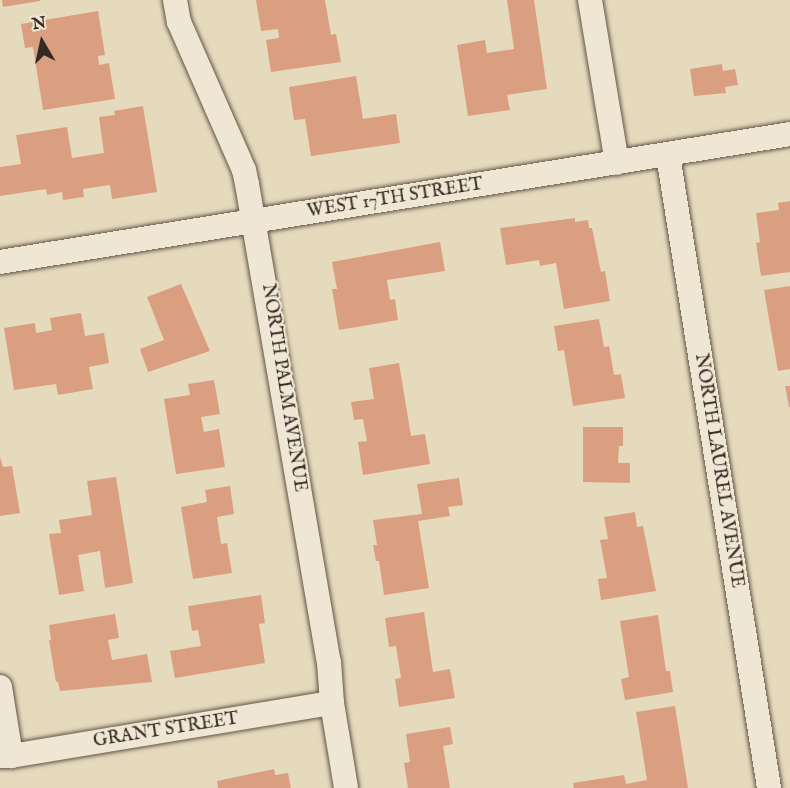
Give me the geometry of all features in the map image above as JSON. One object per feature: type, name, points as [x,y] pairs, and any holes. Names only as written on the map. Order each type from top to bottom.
[{"type":"street","name":"NORTH PALM AVENUE","points":[[176,0],[179,22],[244,170],[255,221],[329,662],[332,703],[346,788]]},
{"type":"street","points":[[590,0],[617,163]]},
{"type":"street","name":"WEST 17TH STREET","points":[[0,262],[790,134]]},
{"type":"street","name":"NORTH LAUREL AVENUE","points":[[668,155],[769,788]]},
{"type":"street","points":[[0,687],[6,756]]},
{"type":"street","name":"GRANT STREET","points":[[6,756],[332,703]]},
{"type":"building","points":[[2,0],[40,0],[40,1],[3,7]]},
{"type":"building","points":[[256,0],[325,0],[331,35],[336,34],[341,62],[271,72],[266,40],[279,38],[278,29],[261,31]]},
{"type":"building","points":[[507,0],[534,0],[547,89],[507,95],[510,110],[468,116],[457,45],[485,40],[487,53],[514,49]]},
{"type":"building","points":[[98,11],[105,55],[98,56],[99,65],[109,63],[115,99],[43,110],[33,47],[25,48],[21,24]]},
{"type":"building","points":[[722,64],[723,71],[735,69],[738,85],[725,87],[726,93],[694,96],[690,69]]},
{"type":"building","points":[[356,76],[363,119],[396,114],[400,143],[311,156],[305,119],[294,120],[289,87]]},
{"type":"building","points":[[143,106],[157,192],[112,199],[110,185],[83,189],[84,197],[63,200],[62,192],[47,195],[46,189],[0,196],[0,167],[21,164],[16,135],[67,127],[72,158],[104,153],[99,117],[115,115],[114,111]]},
{"type":"building","points":[[790,201],[790,272],[761,276],[756,243],[760,242],[756,213],[779,210],[778,203]]},
{"type":"building","points":[[575,218],[575,222],[588,220],[589,228],[592,228],[601,272],[605,271],[610,301],[564,309],[556,263],[540,266],[539,260],[506,265],[500,228]]},
{"type":"building","points":[[440,242],[445,271],[387,280],[390,300],[395,299],[398,320],[339,330],[332,289],[337,289],[332,262]]},
{"type":"building","points":[[181,284],[210,351],[148,372],[140,349],[164,340],[147,297]]},
{"type":"building","points":[[790,286],[790,369],[778,371],[764,290]]},
{"type":"building","points":[[81,313],[85,336],[104,333],[109,363],[89,367],[93,389],[58,395],[56,384],[14,390],[4,328],[35,323],[36,333],[52,330],[50,318]]},
{"type":"building","points":[[599,319],[604,347],[609,346],[614,375],[621,374],[625,398],[573,406],[564,350],[558,351],[554,326]]},
{"type":"building","points":[[399,363],[411,436],[425,434],[430,464],[363,475],[358,442],[367,441],[363,419],[354,420],[351,402],[374,399],[369,368]]},
{"type":"building","points":[[214,380],[220,414],[201,417],[204,432],[219,429],[225,467],[176,474],[164,399],[190,395],[188,384]]},
{"type":"building","points":[[785,386],[790,386],[790,407],[789,407]]},
{"type":"building","points":[[583,427],[623,427],[623,446],[619,446],[618,463],[630,463],[630,483],[583,482]]},
{"type":"building","points":[[0,457],[3,467],[12,466],[20,513],[0,516]]},
{"type":"building","points":[[116,477],[133,583],[105,588],[100,551],[78,555],[84,591],[59,595],[49,534],[61,533],[59,520],[92,515],[87,481]]},
{"type":"building","points":[[459,478],[463,505],[448,507],[450,516],[418,521],[429,588],[384,595],[379,561],[376,561],[373,545],[377,545],[373,520],[422,514],[417,484]]},
{"type":"building","points":[[230,486],[234,514],[217,517],[221,544],[227,543],[232,573],[193,579],[181,507],[207,502],[205,490]]},
{"type":"building","points":[[635,512],[637,527],[643,526],[656,591],[601,600],[598,579],[607,578],[600,540],[608,539],[604,517]]},
{"type":"building","points":[[261,595],[265,623],[259,624],[265,663],[175,678],[170,651],[201,646],[198,630],[192,631],[188,606]]},
{"type":"building","points":[[424,612],[433,672],[450,669],[455,698],[399,707],[395,679],[401,678],[396,646],[389,647],[385,618]]},
{"type":"building","points":[[115,614],[119,638],[108,640],[112,660],[147,654],[152,682],[60,691],[58,682],[56,682],[49,640],[51,640],[49,625]]},
{"type":"building","points":[[658,615],[666,671],[670,671],[673,692],[625,700],[621,679],[629,677],[620,621]]},
{"type":"building","points":[[675,706],[688,788],[574,788],[573,783],[624,775],[626,784],[647,780],[636,712]]},
{"type":"building","points":[[450,727],[453,744],[443,746],[450,788],[408,788],[404,763],[410,762],[406,734]]},
{"type":"building","points":[[274,769],[275,775],[288,773],[291,788],[218,788],[217,781]]}]
